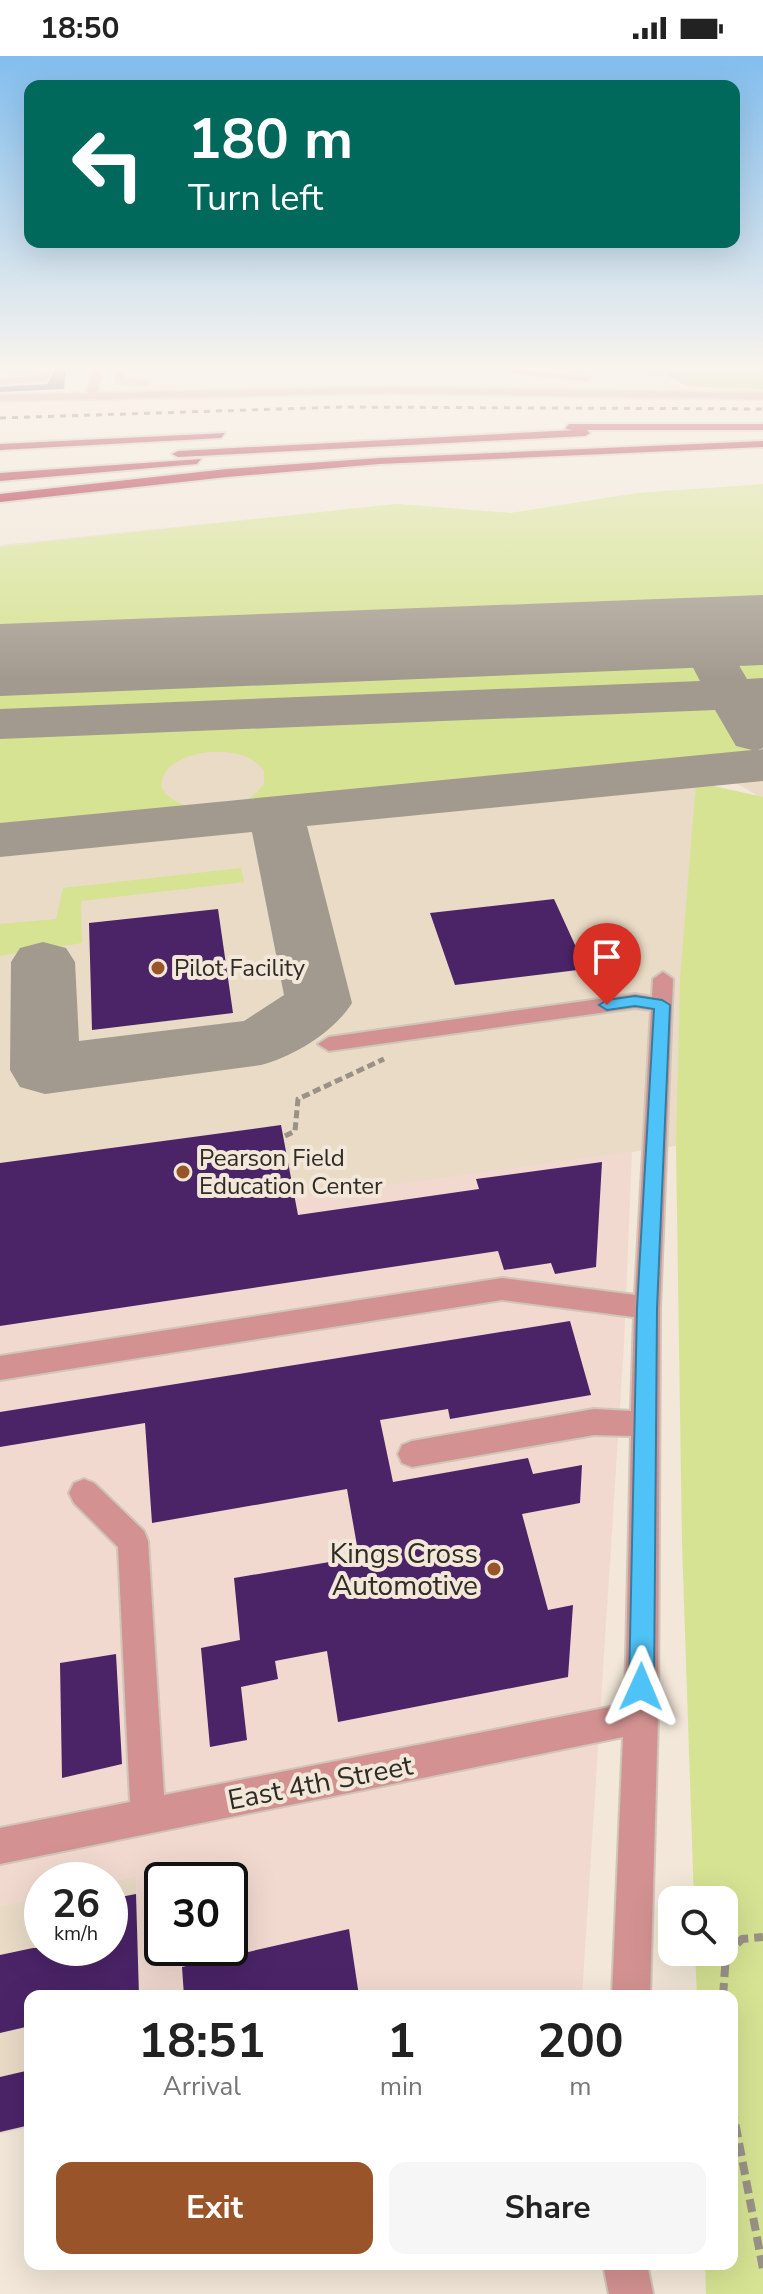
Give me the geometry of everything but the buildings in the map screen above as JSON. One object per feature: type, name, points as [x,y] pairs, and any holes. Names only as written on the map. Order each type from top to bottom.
[{"type":"highway","points":[[0,477],[77,471]]},
{"type":"highway","points":[[0,498],[247,471]]},
{"type":"highway","points":[[0,508],[295,471]]},
{"type":"street","points":[[329,1044],[635,1001],[663,992],[647,1308],[641,1717],[631,1990]]},
{"type":"street","points":[[0,1368],[502,1289],[647,1308]]},
{"type":"street","points":[[412,1454],[594,1422],[645,1424]]},
{"type":"street","points":[[84,1493],[133,1541],[148,1816]]},
{"type":"street","name":"East 4th Street","points":[[0,1846],[641,1717]]},
{"type":"street","points":[[626,2270],[631,2294]]},
{"type":"path","points":[[285,1136],[295,1131],[298,1099],[395,1054],[416,1050],[410,1032]]},
{"type":"path","points":[[723,1990],[726,1955],[742,1939],[763,1937]]},
{"type":"path","points":[[738,2138],[763,2269]]},
{"type":"shaded area","points":[[638,493],[763,572],[763,799],[728,778],[696,783],[676,1146],[0,1241],[0,545],[397,504],[511,513]]},
{"type":"shaded area","points":[[632,1151],[624,1344],[582,1990],[141,1990],[136,1876],[128,1878],[128,1862],[24,1862],[24,1901],[0,1906],[0,1241]]},
{"type":"shaded area","points":[[136,1876],[141,1990],[24,1990],[24,2128],[0,2134],[0,1906],[24,1901],[24,1966],[128,1966],[128,1878]]},
{"type":"green space","points":[[763,484],[763,619],[0,648],[0,547],[397,504],[511,513],[638,493]]},
{"type":"green space","points":[[763,641],[763,685],[737,676],[726,663],[746,645]]},
{"type":"green space","points":[[659,645],[695,659],[706,672],[701,682],[672,690],[0,718],[0,671]]},
{"type":"green space","points":[[704,702],[728,713],[751,749],[748,758],[0,830],[0,731]],"holes":[[[227,752],[252,760],[264,771],[264,784],[243,801],[214,809],[184,805],[162,789],[164,774],[174,764],[187,757]]]},
{"type":"green space","points":[[696,782],[763,797],[763,2294],[706,2294],[705,2270],[738,2270],[738,1990],[697,1990],[696,1966],[738,1966],[738,1886],[694,1886],[682,1543],[676,1146],[680,980]]},
{"type":"green space","points":[[241,868],[244,882],[81,901],[82,943],[0,956],[0,924],[56,919],[63,888]]},
{"type":"taxiway","points":[[698,633],[732,694]]},
{"type":"taxiway","points":[[732,694],[763,693]]},
{"type":"taxiway","points":[[0,724],[732,694]]},
{"type":"taxiway","points":[[732,694],[754,735]]},
{"type":"taxiway","points":[[0,840],[763,765]]},
{"type":"taxiway","points":[[43,962],[45,1070],[261,1042],[319,1003],[276,813]]},
{"type":"runway","points":[[0,660],[763,630]]},
{"type":"place","name":"Pilot Facility","points":[[158,968]]},
{"type":"place","name":"Pearson Field Education Center","points":[[183,1172]]},
{"type":"place","name":"Kings Cross Automotive","points":[[494,1569]]},
{"type":"route","points":[[607,1005],[635,1001],[662,1005],[647,1308],[641,1687]]}]
